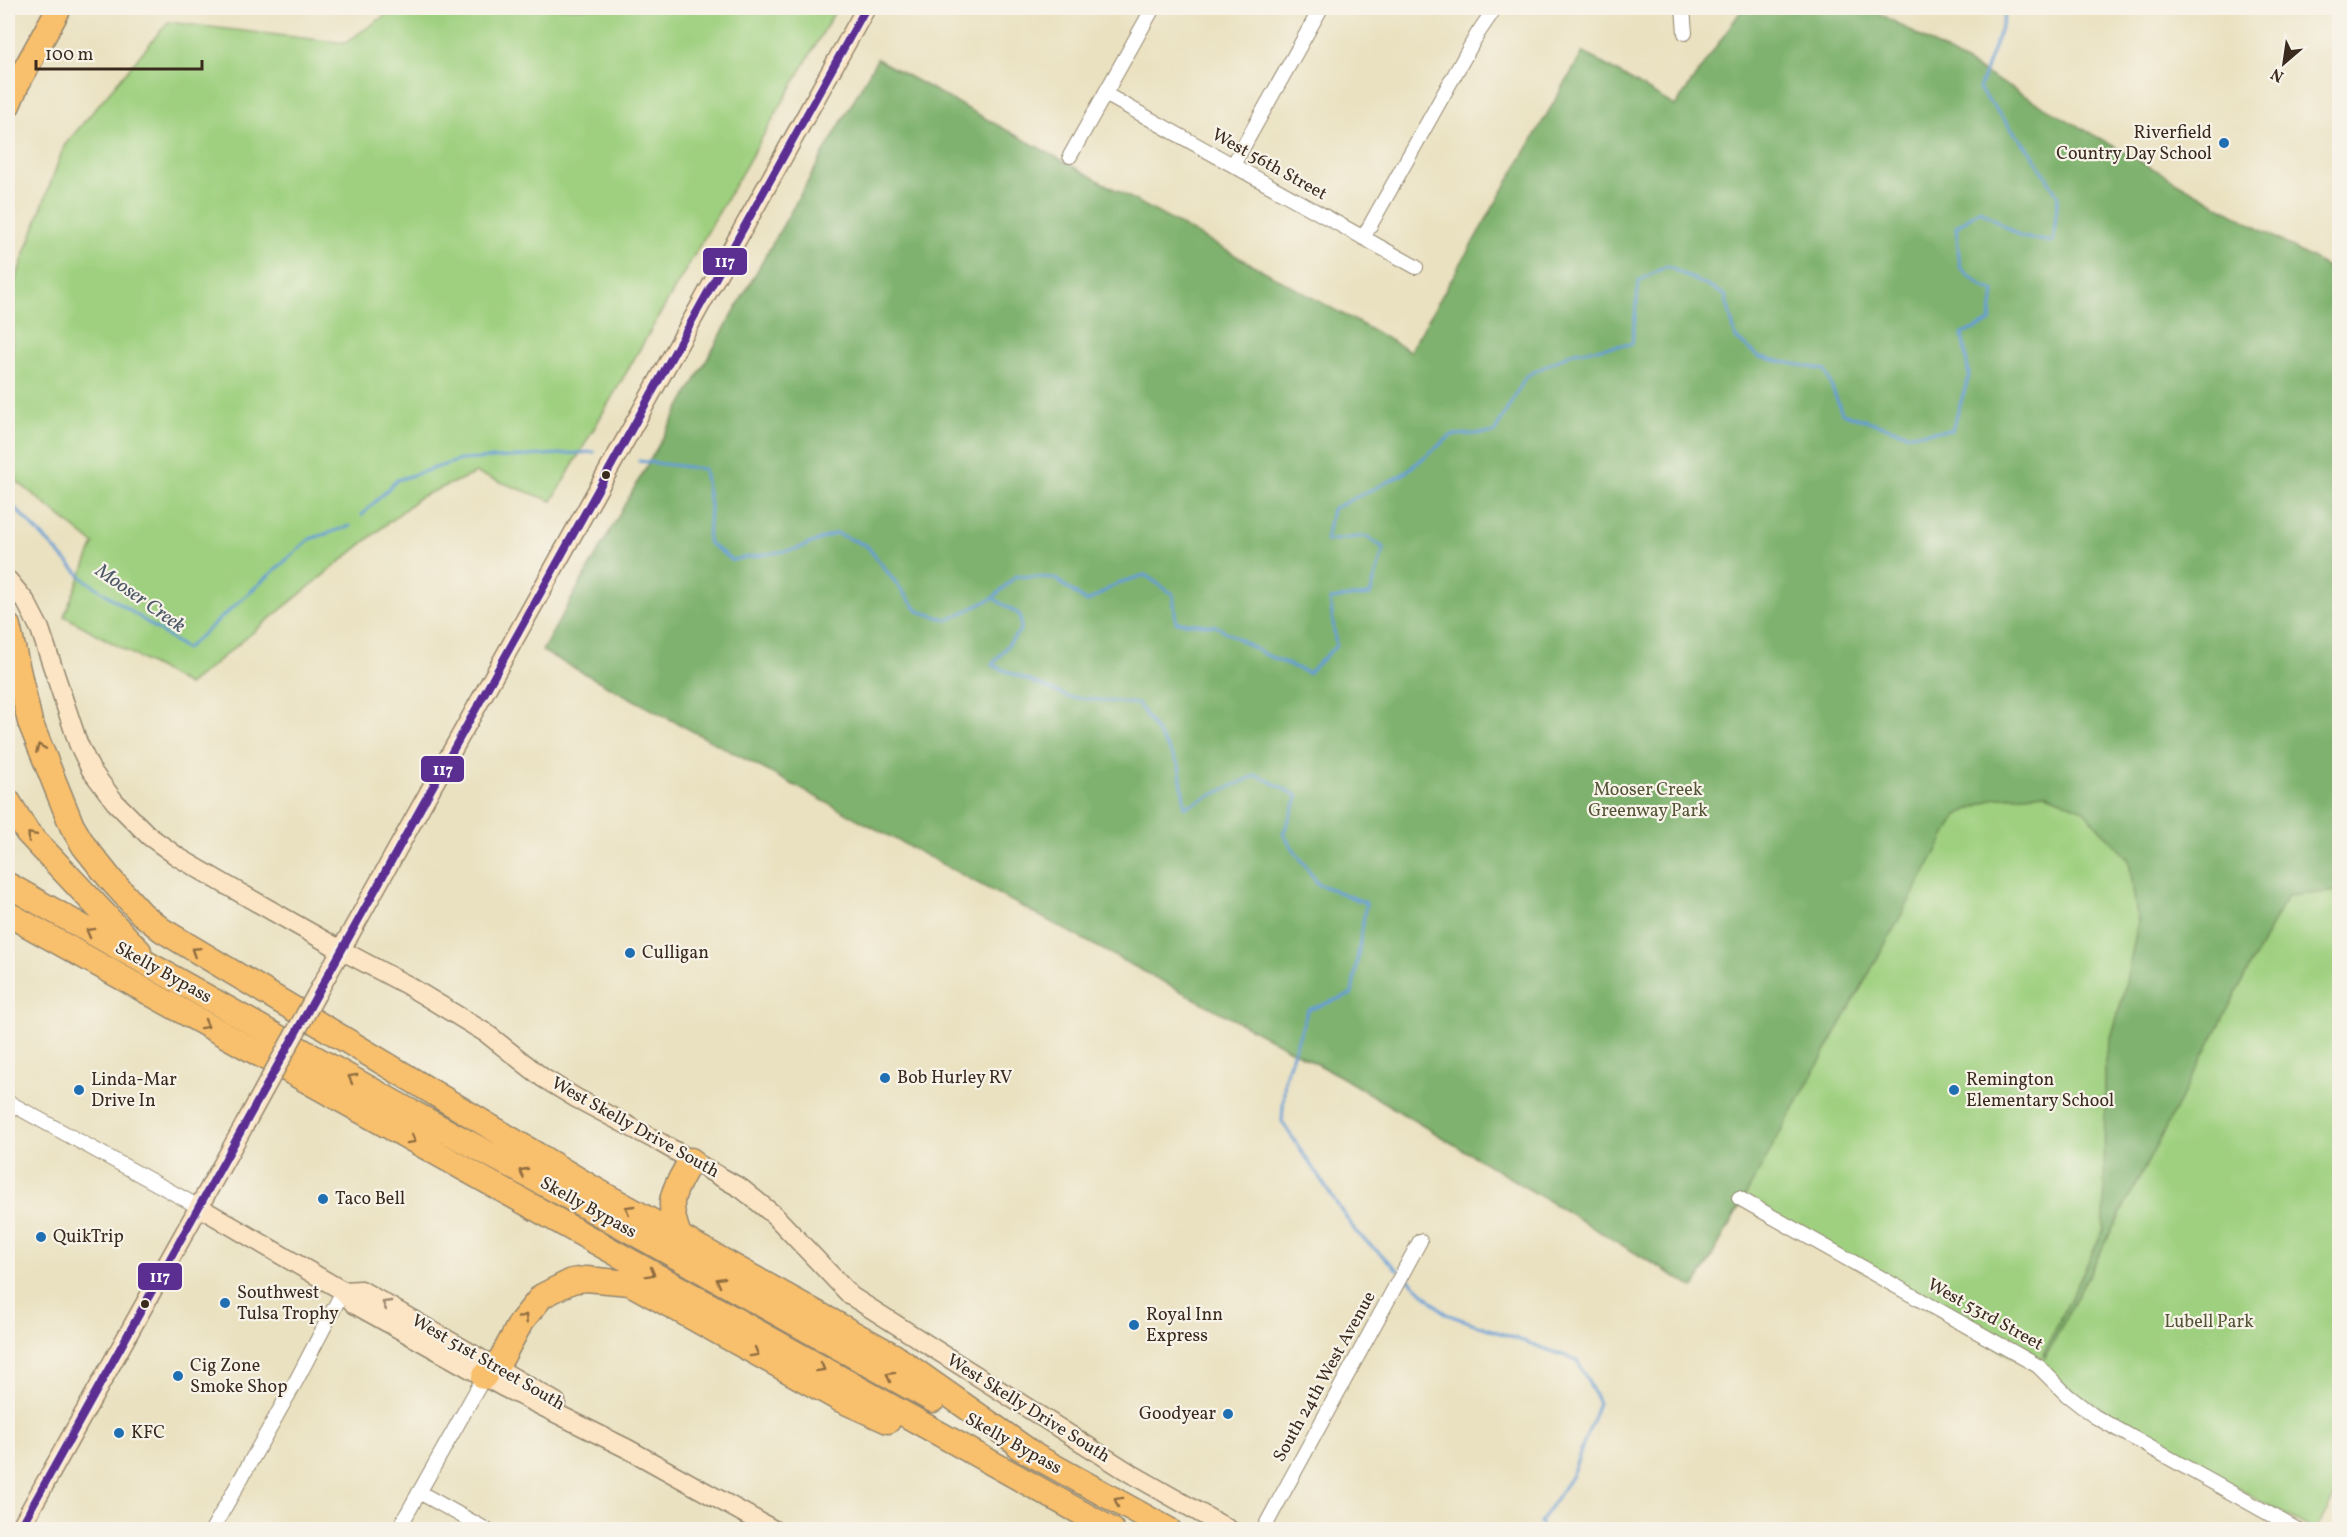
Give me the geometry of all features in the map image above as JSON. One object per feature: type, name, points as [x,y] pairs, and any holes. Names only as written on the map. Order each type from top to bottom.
[{"type":"highway","points":[[8,105],[16,84],[59,8]]},
{"type":"highway","points":[[8,626],[30,722],[61,803],[84,846],[142,914],[162,930],[594,1189],[894,1356],[1033,1454]]},
{"type":"highway","points":[[8,801],[27,832],[155,968]]},
{"type":"highway","name":"Skelly Bypass","points":[[8,885],[1169,1530]]},
{"type":"highway","name":"Skelly Bypass","points":[[8,914],[1112,1530]]},
{"type":"highway","points":[[680,1238],[670,1203],[691,1160]]},
{"type":"highway","points":[[488,1371],[500,1361],[521,1322],[542,1296],[572,1281],[630,1283],[838,1399],[1020,1478]]},
{"type":"street","points":[[19,1530],[866,8]]},
{"type":"street","points":[[1070,156],[1153,8]]},
{"type":"street","points":[[1233,165],[1321,8]]},
{"type":"street","points":[[1363,238],[1478,33],[1495,8]]},
{"type":"street","points":[[1683,8],[1685,33]]},
{"type":"street","name":"West 56th Street","points":[[1105,94],[1416,267]]},
{"type":"street","name":"West Skelly Drive South","points":[[8,580],[26,602],[40,629],[78,743],[91,770],[115,802],[149,836],[178,857],[407,985],[486,1033],[543,1078],[576,1098],[725,1178],[759,1202],[851,1296],[1130,1473],[1230,1530]]},
{"type":"street","name":"West 51st Street South","points":[[8,1102],[199,1207],[344,1291],[354,1304],[488,1371],[592,1433],[628,1449],[774,1530]]},
{"type":"street","name":"West 53rd Street","points":[[1738,1198],[2038,1365],[2067,1395],[2094,1416],[2298,1530]]},
{"type":"street","name":"South 24th West Avenue","points":[[1263,1530],[1420,1241]]},
{"type":"street","points":[[212,1530],[344,1291]]},
{"type":"street","points":[[398,1530],[488,1371]]},
{"type":"street","points":[[419,1492],[487,1530]]},
{"type":"green space","points":[[396,8],[837,8],[552,501],[476,473],[420,497],[188,685],[64,616],[94,544],[8,474],[8,413],[10,409],[14,284],[64,146],[168,22],[345,43]]},
{"type":"green space","points":[[1743,8],[1879,8],[1877,12],[2339,274],[2339,891],[2287,896],[2045,1358],[2043,1355],[2104,1229],[2105,1059],[2123,996],[2138,923],[2129,860],[2083,810],[2045,793],[1995,798],[1957,815],[1694,1288],[1340,1076],[542,651],[877,59],[1410,351],[1583,52],[1675,106]]},
{"type":"green space","name":"Mooser Creek Greenway Park","points":[[877,59],[2339,870],[2340,1488],[2316,1529],[2312,1529],[2148,1439],[2089,1401],[1743,1201],[1694,1288],[1340,1076],[1281,1045]]},
{"type":"waterway","points":[[639,461],[704,469],[710,506],[708,542],[732,560],[797,549],[836,533],[867,546],[918,611],[948,620],[993,598],[1016,576],[1054,578],[1087,602],[1118,583],[1145,575],[1173,594],[1176,622],[1216,626],[1264,654],[1308,673],[1336,646],[1330,599],[1370,595],[1384,548],[1365,536],[1326,541],[1332,509],[1402,475],[1452,435],[1494,433],[1526,376],[1574,352],[1632,344],[1639,281],[1667,266],[1725,295],[1736,338],[1759,357],[1825,370],[1842,413],[1909,434],[1952,430],[1969,376],[1962,334],[1990,322],[1994,291],[1982,286],[1960,267],[1956,227],[1980,210],[2021,237],[2053,242],[2058,196],[2033,155],[1979,89],[2008,8]]},
{"type":"waterway","name":"Mooser Creek","points":[[362,515],[397,480],[460,460],[594,452]]},
{"type":"waterway","name":"Mooser Creek","points":[[8,503],[84,579],[186,649],[310,539],[350,526]]},
{"type":"waterway","points":[[993,598],[1020,615],[1021,629],[992,665],[1068,697],[1138,704],[1179,765],[1185,807],[1257,775],[1298,796],[1283,834],[1318,884],[1366,903],[1352,994],[1308,1010],[1285,1077],[1282,1122],[1356,1232],[1398,1270]]},
{"type":"waterway","points":[[1406,1277],[1446,1314],[1577,1360],[1599,1403],[1571,1477],[1540,1522],[1544,1530]]},
{"type":"transit line","name":"117","points":[[19,1530],[866,8]]},
{"type":"place","name":"Riverfield Country Day School","points":[[2224,143]]},
{"type":"place","name":"Culligan","points":[[630,953]]},
{"type":"place","name":"Bob Hurley RV","points":[[885,1078]]},
{"type":"place","name":"Linda-Mar Drive In","points":[[79,1090]]},
{"type":"place","name":"Remington Elementary School","points":[[1954,1090]]},
{"type":"place","name":"Taco Bell","points":[[323,1199]]},
{"type":"place","name":"QuikTrip","points":[[41,1237]]},
{"type":"place","name":"Southwest Tulsa Trophy","points":[[225,1303]]},
{"type":"place","name":"Royal Inn Express","points":[[1134,1325]]},
{"type":"place","name":"Cig Zone Smoke Shop","points":[[178,1376]]},
{"type":"place","name":"Goodyear","points":[[1228,1414]]},
{"type":"place","name":"KFC","points":[[119,1433]]},
{"type":"park label","name":"Lubell Park","points":[[2209,1322]]}]
